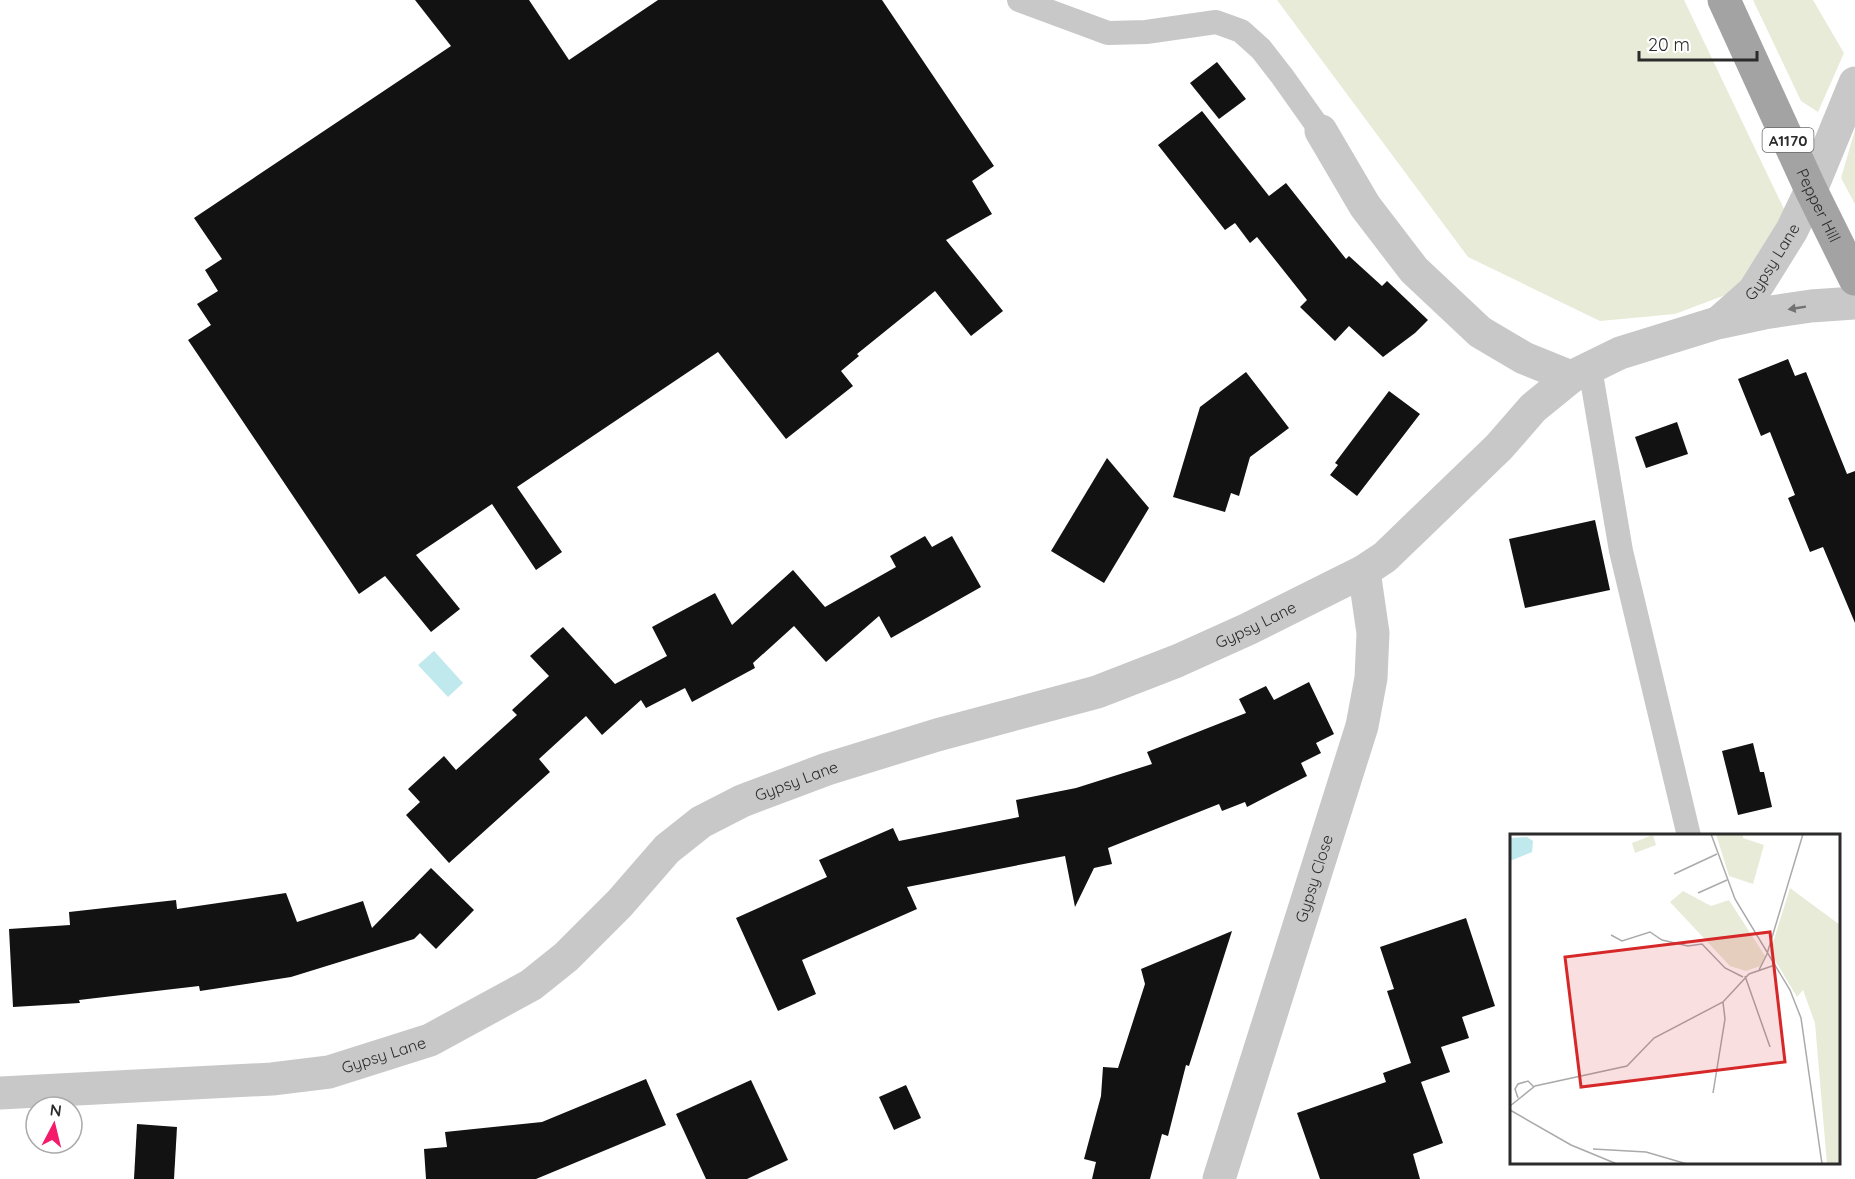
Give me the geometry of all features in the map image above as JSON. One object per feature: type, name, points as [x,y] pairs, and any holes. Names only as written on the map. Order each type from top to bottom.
[{"type":"main road","name":"Pepper Hill","points":[[1724,0],[1811,190],[1855,279]]},
{"type":"street","name":"Gypsy Lane","points":[[1717,323],[1754,291],[1792,230],[1855,83]]},
{"type":"street","points":[[1321,131],[1365,206],[1414,270],[1480,332],[1524,358],[1581,372]]},
{"type":"street","name":"Gypsy Lane","points":[[0,1093],[284,1078],[329,1072],[430,1040],[531,985],[566,957],[620,903],[667,849],[701,822],[722,811],[826,769],[1107,688],[1177,661],[1248,629],[1364,571],[1385,557],[1499,447],[1533,408],[1581,372],[1620,353],[1717,323],[1811,306],[1855,303]]},
{"type":"street","name":"Gypsy Close","points":[[1219,1179],[1362,726],[1371,678],[1373,633],[1364,571]]},
{"type":"lane","points":[[1019,0],[1108,33],[1146,32],[1216,22],[1241,31],[1261,49],[1321,131]]},
{"type":"lane","points":[[1581,372],[1689,834]]},
{"type":"green space","points":[[1277,0],[1684,0],[1784,209],[1767,255],[1736,291],[1675,314],[1600,321],[1468,257]]},
{"type":"green space","points":[[1753,0],[1813,0],[1844,53],[1818,112],[1801,101]]},
{"type":"green space","points":[[1855,130],[1855,204],[1841,178]]},
{"type":"water","points":[[434,651],[463,683],[448,697],[418,665]]},
{"type":"building","points":[[415,0],[529,0],[569,60],[658,0],[882,0],[994,166],[972,181],[992,214],[946,240],[1003,311],[971,336],[935,291],[857,354],[859,356],[841,371],[853,386],[786,439],[718,352],[517,487],[562,552],[536,570],[492,504],[416,555],[460,609],[431,632],[385,576],[359,594],[188,340],[211,325],[197,304],[218,291],[205,270],[222,259],[194,218],[451,46]]},
{"type":"building","points":[[1217,62],[1246,99],[1219,119],[1190,83]]},
{"type":"building","points":[[1202,111],[1269,196],[1286,183],[1346,259],[1349,256],[1382,286],[1387,281],[1428,320],[1383,357],[1349,326],[1335,341],[1300,307],[1307,300],[1257,237],[1250,243],[1235,223],[1225,230],[1158,145]]},
{"type":"building","points":[[1788,359],[1795,376],[1806,372],[1847,474],[1855,471],[1855,623],[1823,547],[1810,552],[1788,498],[1795,495],[1770,432],[1761,436],[1738,379]]},
{"type":"building","points":[[1246,372],[1289,428],[1250,457],[1239,496],[1231,493],[1225,512],[1173,497],[1200,407]]},
{"type":"building","points":[[1389,391],[1420,414],[1357,496],[1330,475],[1338,465],[1335,463]]},
{"type":"building","points":[[1677,422],[1688,454],[1646,468],[1635,437]]},
{"type":"building","points":[[1107,458],[1149,508],[1104,583],[1051,551]]},
{"type":"building","points":[[1595,520],[1610,590],[1525,608],[1509,539]]},
{"type":"building","points":[[925,536],[932,547],[952,536],[981,587],[891,638],[879,616],[826,662],[794,626],[753,663],[755,668],[692,702],[685,688],[646,708],[641,700],[602,735],[586,716],[539,759],[550,772],[449,863],[406,815],[420,802],[408,789],[444,756],[456,770],[517,715],[512,710],[549,676],[530,656],[563,627],[615,684],[667,656],[652,627],[715,593],[732,625],[793,570],[825,607],[896,567],[890,556]]},
{"type":"building","points":[[1309,682],[1334,734],[1316,743],[1321,753],[1301,763],[1307,776],[1247,807],[1245,802],[1222,811],[1219,804],[1108,848],[1112,864],[1094,868],[1075,907],[1065,856],[907,887],[917,909],[802,960],[816,994],[778,1011],[736,918],[827,877],[819,860],[893,828],[899,841],[1019,817],[1016,800],[1076,788],[1152,764],[1147,752],[1246,713],[1239,699],[1266,686],[1274,700]]},
{"type":"building","points":[[1753,743],[1760,772],[1764,772],[1772,807],[1738,815],[1722,751]]},
{"type":"building","points":[[431,868],[474,910],[436,949],[420,933],[414,939],[291,977],[200,991],[199,986],[79,1000],[80,1003],[13,1007],[9,929],[70,925],[69,912],[176,900],[177,909],[286,893],[297,922],[363,901],[372,928]]},
{"type":"building","points":[[1466,918],[1495,1006],[1462,1017],[1469,1038],[1441,1047],[1450,1072],[1421,1082],[1443,1143],[1413,1154],[1420,1179],[1320,1179],[1297,1113],[1386,1082],[1383,1073],[1411,1063],[1387,991],[1394,989],[1380,947]]},
{"type":"building","points":[[1232,931],[1189,1066],[1186,1065],[1168,1136],[1162,1134],[1150,1179],[1092,1179],[1096,1162],[1084,1159],[1101,1096],[1103,1067],[1118,1068],[1145,984],[1141,969]]},
{"type":"building","points":[[646,1079],[666,1125],[536,1179],[426,1179],[424,1149],[447,1147],[445,1132],[542,1122]]},
{"type":"building","points":[[751,1080],[788,1160],[747,1179],[706,1179],[676,1114]]},
{"type":"building","points":[[906,1085],[921,1118],[894,1130],[879,1097]]},
{"type":"building","points":[[137,1124],[177,1127],[174,1179],[134,1179]]}]
